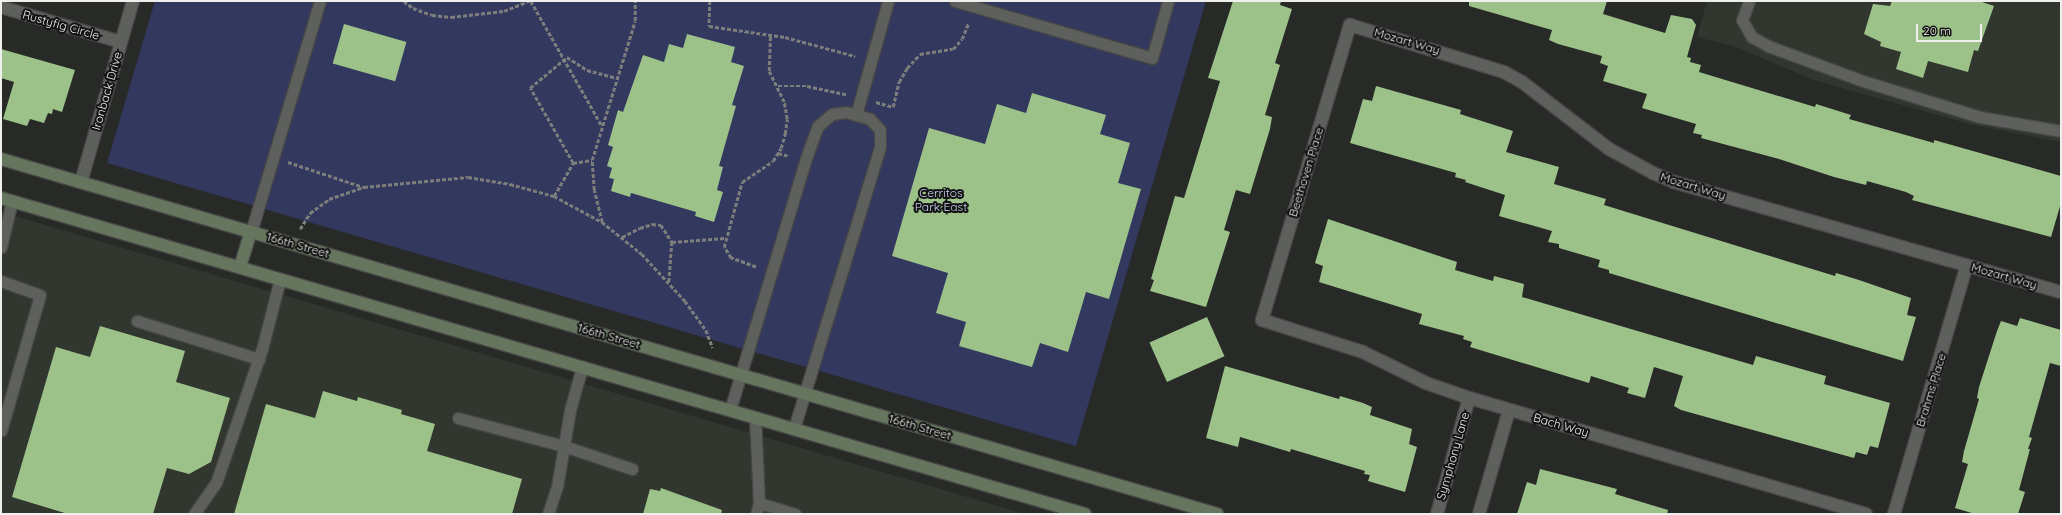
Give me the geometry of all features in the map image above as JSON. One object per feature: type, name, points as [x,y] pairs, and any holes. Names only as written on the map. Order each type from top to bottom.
[{"type":"street","name":"Ironback Drive","points":[[81,182],[133,1]]},
{"type":"street","name":"Rustyfig Circle","points":[[1,7],[121,42]]},
{"type":"street","name":"Mozart Way","points":[[1350,25],[1504,72],[1522,82],[1609,149],[1652,174],[2061,292]]},
{"type":"street","name":"Beethoven Place","points":[[1262,320],[1350,25]]},
{"type":"street","name":"166th Street","points":[[1,159],[1217,514]]},
{"type":"street","points":[[6,199],[1085,514]]},
{"type":"street","points":[[240,268],[251,232]]},
{"type":"street","name":"Brahms Place","points":[[1894,514],[1967,265]]},
{"type":"street","name":"Bach Way","points":[[1262,320],[1363,352],[1426,383],[1469,398],[1866,514]]},
{"type":"street","name":"Symphony Lane","points":[[1437,514],[1469,398]]},
{"type":"street","points":[[1479,514],[1509,410]]},
{"type":"lane","points":[[251,232],[320,1]]},
{"type":"lane","points":[[856,115],[888,1]]},
{"type":"lane","points":[[955,1],[1152,58],[1168,1]]},
{"type":"lane","points":[[1749,1],[1742,20],[1752,37],[1768,46],[1863,81],[1980,117],[2061,131]]},
{"type":"lane","points":[[730,410],[818,126],[832,114],[846,112],[870,119],[880,130],[880,147],[794,429]]},
{"type":"lane","points":[[1,247],[6,199]]},
{"type":"lane","points":[[194,514],[216,483],[259,359],[280,279]]},
{"type":"lane","points":[[1,281],[40,295],[1,431]]},
{"type":"lane","points":[[137,321],[259,359]]},
{"type":"lane","points":[[548,514],[557,487],[570,410],[582,368]]},
{"type":"lane","points":[[458,418],[564,446],[574,452],[632,469]]},
{"type":"lane","points":[[754,418],[757,509],[795,514]]},
{"type":"path","points":[[404,1],[413,8],[432,15],[452,17],[504,11],[530,1],[602,126]]},
{"type":"path","points":[[602,222],[594,190],[592,160],[635,21],[635,1]]},
{"type":"path","points":[[710,1],[709,26],[770,35],[871,60]]},
{"type":"path","points":[[778,86],[807,86],[894,107],[899,82],[907,68],[920,54],[952,49],[962,39],[973,7]]},
{"type":"path","points":[[770,35],[769,71],[778,86],[787,119],[781,148],[773,161],[742,182],[725,238],[724,247],[730,258],[772,271]]},
{"type":"path","points":[[572,163],[530,88],[567,57],[587,70],[617,78]]},
{"type":"path","points":[[273,157],[364,187]]},
{"type":"path","points":[[572,163],[592,160]]},
{"type":"path","points":[[554,196],[572,163]]},
{"type":"path","points":[[300,229],[310,212],[329,199],[364,187],[468,177],[510,184],[554,196],[602,222],[642,254],[686,301],[706,330],[713,348]]},
{"type":"path","points":[[622,237],[652,224],[661,225],[672,242],[669,283]]},
{"type":"path","points":[[672,242],[725,238]]},
{"type":"shaded area","points":[[1707,1],[2061,1],[2061,142],[1973,125],[1814,80],[1736,47],[1697,37]]},
{"type":"shaded area","points":[[1,212],[1025,514],[1,514]]},
{"type":"green space","name":"Cerritos Park East","points":[[155,1],[1206,1],[1076,446],[107,163]]},
{"type":"building","points":[[1233,1],[1281,1],[1280,5],[1292,9],[1275,63],[1280,65],[1265,115],[1272,117],[1270,129],[1250,194],[1236,190],[1224,230],[1230,232],[1206,307],[1150,291],[1154,280],[1151,279],[1175,196],[1184,198],[1220,81],[1208,78]]},
{"type":"building","points":[[1469,1],[1607,1],[1603,14],[1665,33],[1671,15],[1692,19],[1696,25],[1687,57],[1691,58],[1690,62],[1701,65],[1699,72],[1815,107],[1816,104],[1851,115],[1849,119],[1934,143],[1934,140],[2061,176],[2061,203],[2051,237],[1912,200],[1914,196],[1906,192],[1867,181],[1866,185],[1834,177],[1779,159],[1701,138],[1702,135],[1693,133],[1696,124],[1642,108],[1647,94],[1603,81],[1608,66],[1600,63],[1602,56],[1558,44],[1549,40],[1552,30],[1469,6]]},
{"type":"building","points":[[1892,1],[1979,1],[1994,6],[1978,51],[1974,50],[1968,72],[1928,61],[1923,78],[1896,69],[1901,52],[1880,46],[1881,42],[1864,34],[1873,4],[1890,6]]},
{"type":"building","points":[[344,24],[406,42],[395,81],[333,63]]},
{"type":"building","points":[[687,34],[735,47],[731,62],[744,66],[732,105],[736,106],[719,166],[723,167],[717,190],[723,192],[714,222],[695,216],[696,212],[631,193],[630,197],[611,191],[614,179],[609,178],[612,168],[607,166],[613,147],[608,145],[618,110],[623,112],[643,55],[664,62],[669,44],[683,48]]},
{"type":"building","points":[[1,49],[75,70],[62,112],[53,109],[52,114],[48,113],[44,123],[30,119],[27,126],[3,119],[14,82],[1,78]]},
{"type":"building","points":[[1376,86],[1461,110],[1460,114],[1513,131],[1506,152],[1559,167],[1554,184],[1606,199],[1604,205],[1835,276],[1836,273],[1911,298],[1907,315],[1916,317],[1903,361],[1609,273],[1609,270],[1598,267],[1600,260],[1559,248],[1559,244],[1548,242],[1552,231],[1499,216],[1505,195],[1465,182],[1466,180],[1455,177],[1456,173],[1350,143],[1363,99],[1372,101]]},
{"type":"building","points":[[1032,93],[1106,115],[1100,134],[1130,143],[1118,183],[1141,189],[1109,299],[1086,292],[1068,352],[1040,343],[1032,367],[959,346],[966,322],[936,313],[948,273],[892,256],[929,128],[985,144],[997,104],[1026,113]]},
{"type":"building","points":[[1328,219],[1457,262],[1455,270],[1493,281],[1494,276],[1524,284],[1522,297],[1753,365],[1756,356],[1826,376],[1824,384],[1890,403],[1878,448],[1870,446],[1867,455],[1856,452],[1854,458],[1681,410],[1674,406],[1683,376],[1654,367],[1645,398],[1627,393],[1629,388],[1591,376],[1589,383],[1470,347],[1472,342],[1463,339],[1464,336],[1419,324],[1422,314],[1319,282],[1323,266],[1315,263]]},
{"type":"building","points":[[1207,317],[1224,356],[1167,382],[1149,343]]},
{"type":"building","points":[[2020,318],[2061,330],[2061,366],[2050,363],[2029,437],[2032,438],[2028,449],[2030,449],[2019,490],[2025,492],[2018,514],[1975,514],[1955,508],[1968,464],[1962,462],[1964,451],[1979,399],[1977,398],[1979,387],[2001,321],[2017,326]]},
{"type":"building","points":[[100,326],[185,351],[176,382],[230,398],[211,462],[189,474],[167,468],[153,514],[68,514],[12,497],[56,347],[90,357]]},
{"type":"building","points":[[1225,366],[1339,399],[1340,396],[1363,403],[1372,407],[1370,415],[1412,429],[1409,444],[1417,447],[1405,492],[1368,481],[1370,475],[1364,474],[1365,471],[1291,449],[1290,452],[1240,437],[1238,447],[1206,438]]},
{"type":"building","points":[[323,391],[357,401],[358,397],[402,410],[401,414],[435,424],[427,451],[522,479],[512,514],[234,514],[266,404],[315,418]]},
{"type":"building","points":[[1540,469],[1617,489],[1615,494],[1668,510],[1667,514],[1517,514],[1527,482],[1536,485]]},
{"type":"building","points":[[661,488],[722,510],[721,514],[643,514],[650,489],[660,491]]}]
